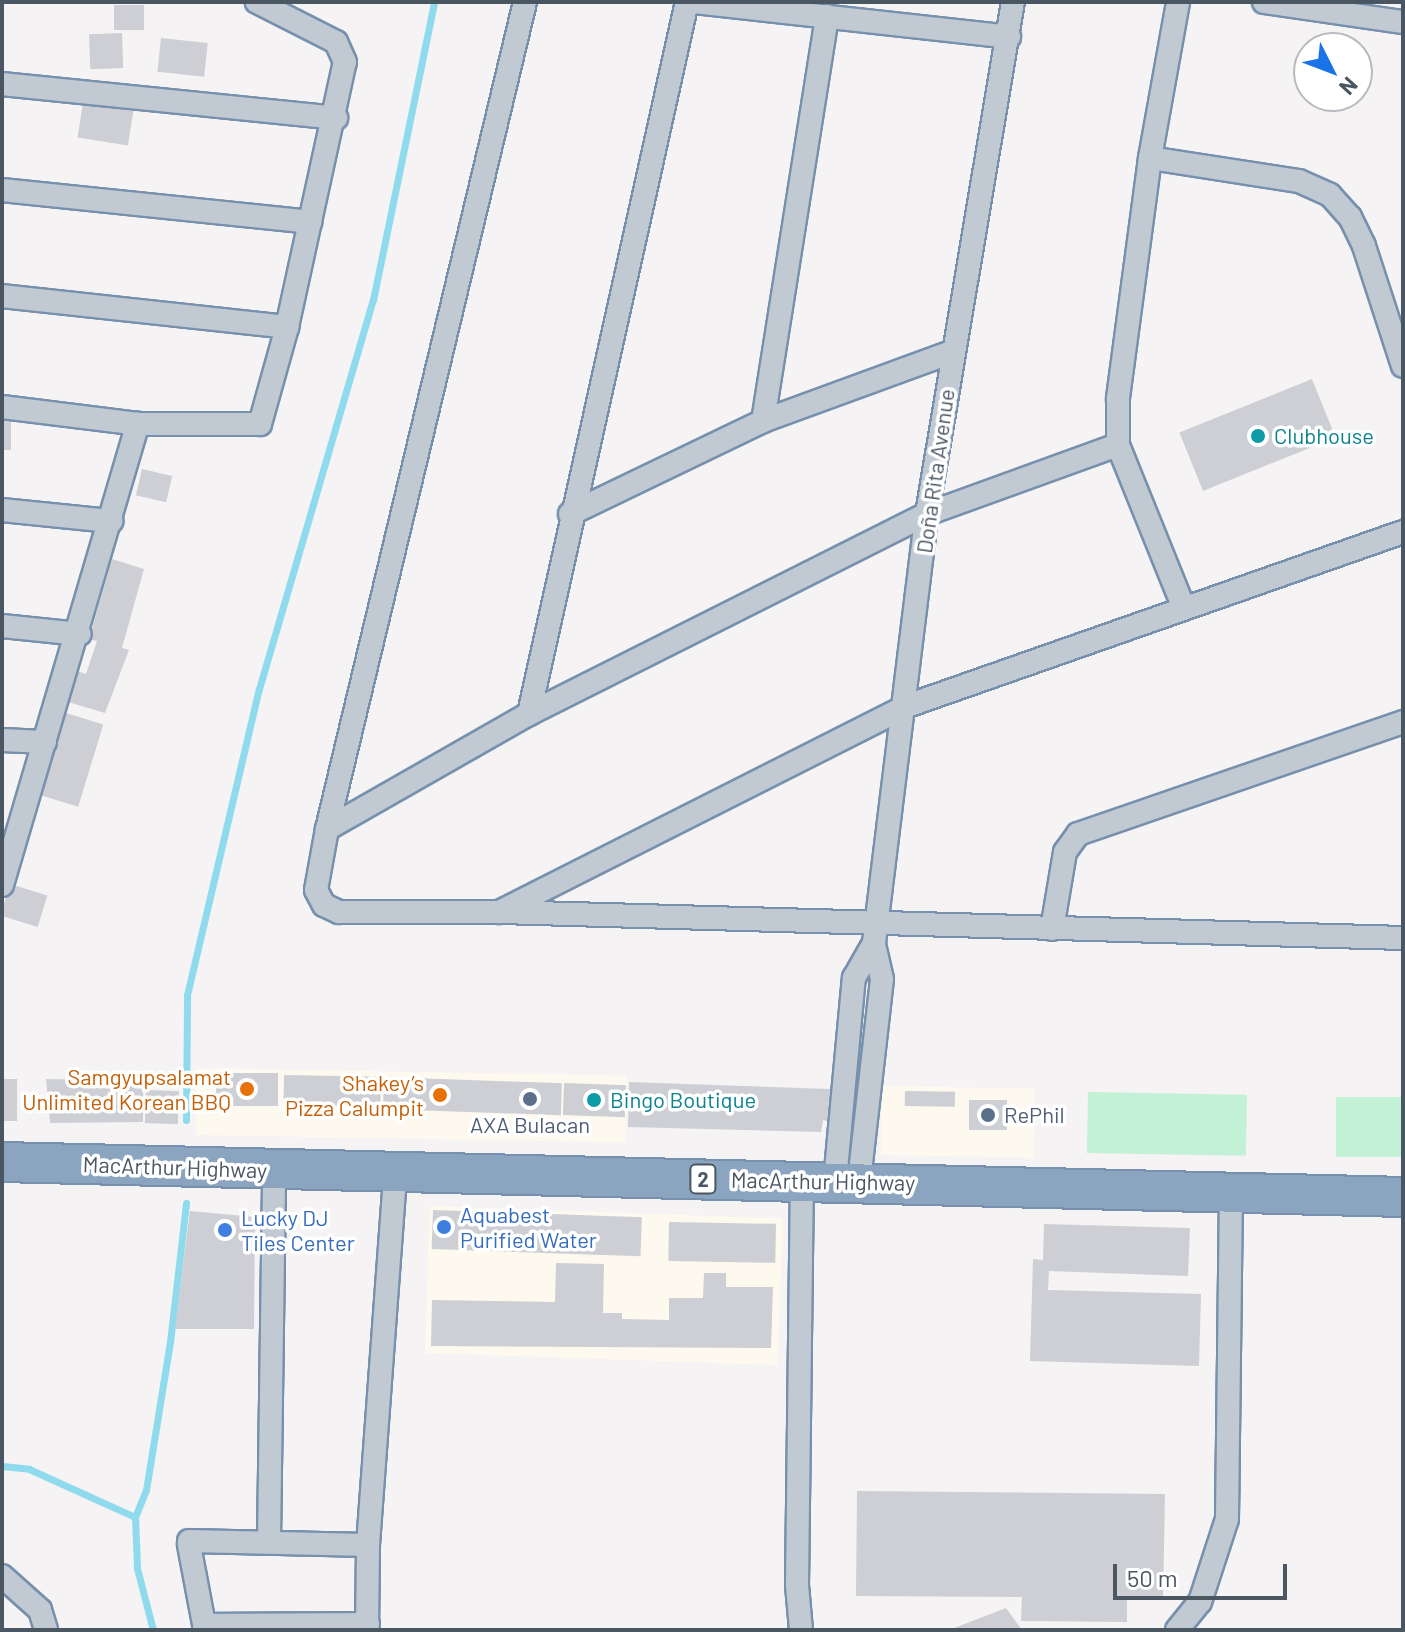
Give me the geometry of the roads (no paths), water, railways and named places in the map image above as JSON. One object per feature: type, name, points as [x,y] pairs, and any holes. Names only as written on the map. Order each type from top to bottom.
[{"type":"highway","name":"MacArthur Highway","points":[[2,1162],[1403,1197]]},
{"type":"street","points":[[2,407],[138,424],[260,424],[287,327],[336,118],[345,62],[336,42],[257,2]]},
{"type":"street","points":[[525,2],[327,829],[316,890],[324,905],[339,912],[499,912],[875,934],[1052,929],[1403,938]]},
{"type":"street","points":[[529,714],[570,514],[687,2]]},
{"type":"street","points":[[694,2],[1009,37]]},
{"type":"street","name":"Doña Rita Avenue","points":[[801,1630],[797,1540],[854,978],[875,934],[927,514],[1013,2]]},
{"type":"street","points":[[1178,2],[1150,158],[1118,398],[1118,445],[1184,608]]},
{"type":"street","points":[[1264,2],[1403,22]]},
{"type":"street","points":[[763,421],[827,16]]},
{"type":"street","points":[[2,84],[336,118]]},
{"type":"street","points":[[1150,158],[1299,181],[1330,195],[1350,217],[1364,246],[1399,343],[1403,366]]},
{"type":"street","points":[[2,190],[310,222]]},
{"type":"street","points":[[2,296],[287,327]]},
{"type":"street","points":[[570,514],[763,421],[952,352]]},
{"type":"street","points":[[2,885],[80,634],[138,424]]},
{"type":"street","points":[[327,829],[529,714],[927,514],[1118,445]]},
{"type":"street","points":[[2,510],[111,521]]},
{"type":"street","points":[[499,912],[904,707],[1403,532]]},
{"type":"street","points":[[2,626],[80,634]]},
{"type":"street","points":[[1052,929],[1065,852],[1078,834],[1403,722]]},
{"type":"street","points":[[2,740],[45,742]]},
{"type":"street","points":[[269,1541],[274,1170]]},
{"type":"street","points":[[368,1545],[269,1541],[189,1543],[204,1627],[367,1627],[368,1545],[395,1173]]},
{"type":"street","points":[[1177,1630],[1200,1602],[1227,1519],[1231,1194]]},
{"type":"street","points":[[2,1576],[40,1610],[46,1630]]},
{"type":"waterway","points":[[186,1120],[187,995],[259,689],[373,300],[434,2]]},
{"type":"waterway","points":[[153,1630],[137,1568],[135,1517],[146,1490],[170,1342],[186,1203]]},
{"type":"waterway","points":[[2,1466],[29,1469],[135,1517]]},
{"type":"place","name":"Clubhouse","points":[[1258,436]]},
{"type":"place","name":"Samgyupsalamat Unlimited Korean BBQ","points":[[247,1089]]},
{"type":"place","name":"Shakey’s Pizza Calumpit","points":[[440,1095]]},
{"type":"place","name":"AXA Bulacan","points":[[530,1099]]},
{"type":"place","name":"Bingo Boutique","points":[[594,1100]]},
{"type":"place","name":"RePhil","points":[[988,1115]]},
{"type":"place","name":"Aquabest Purified Water","points":[[444,1227]]},
{"type":"place","name":"Lucky DJ Tiles Center","points":[[225,1230]]}]
